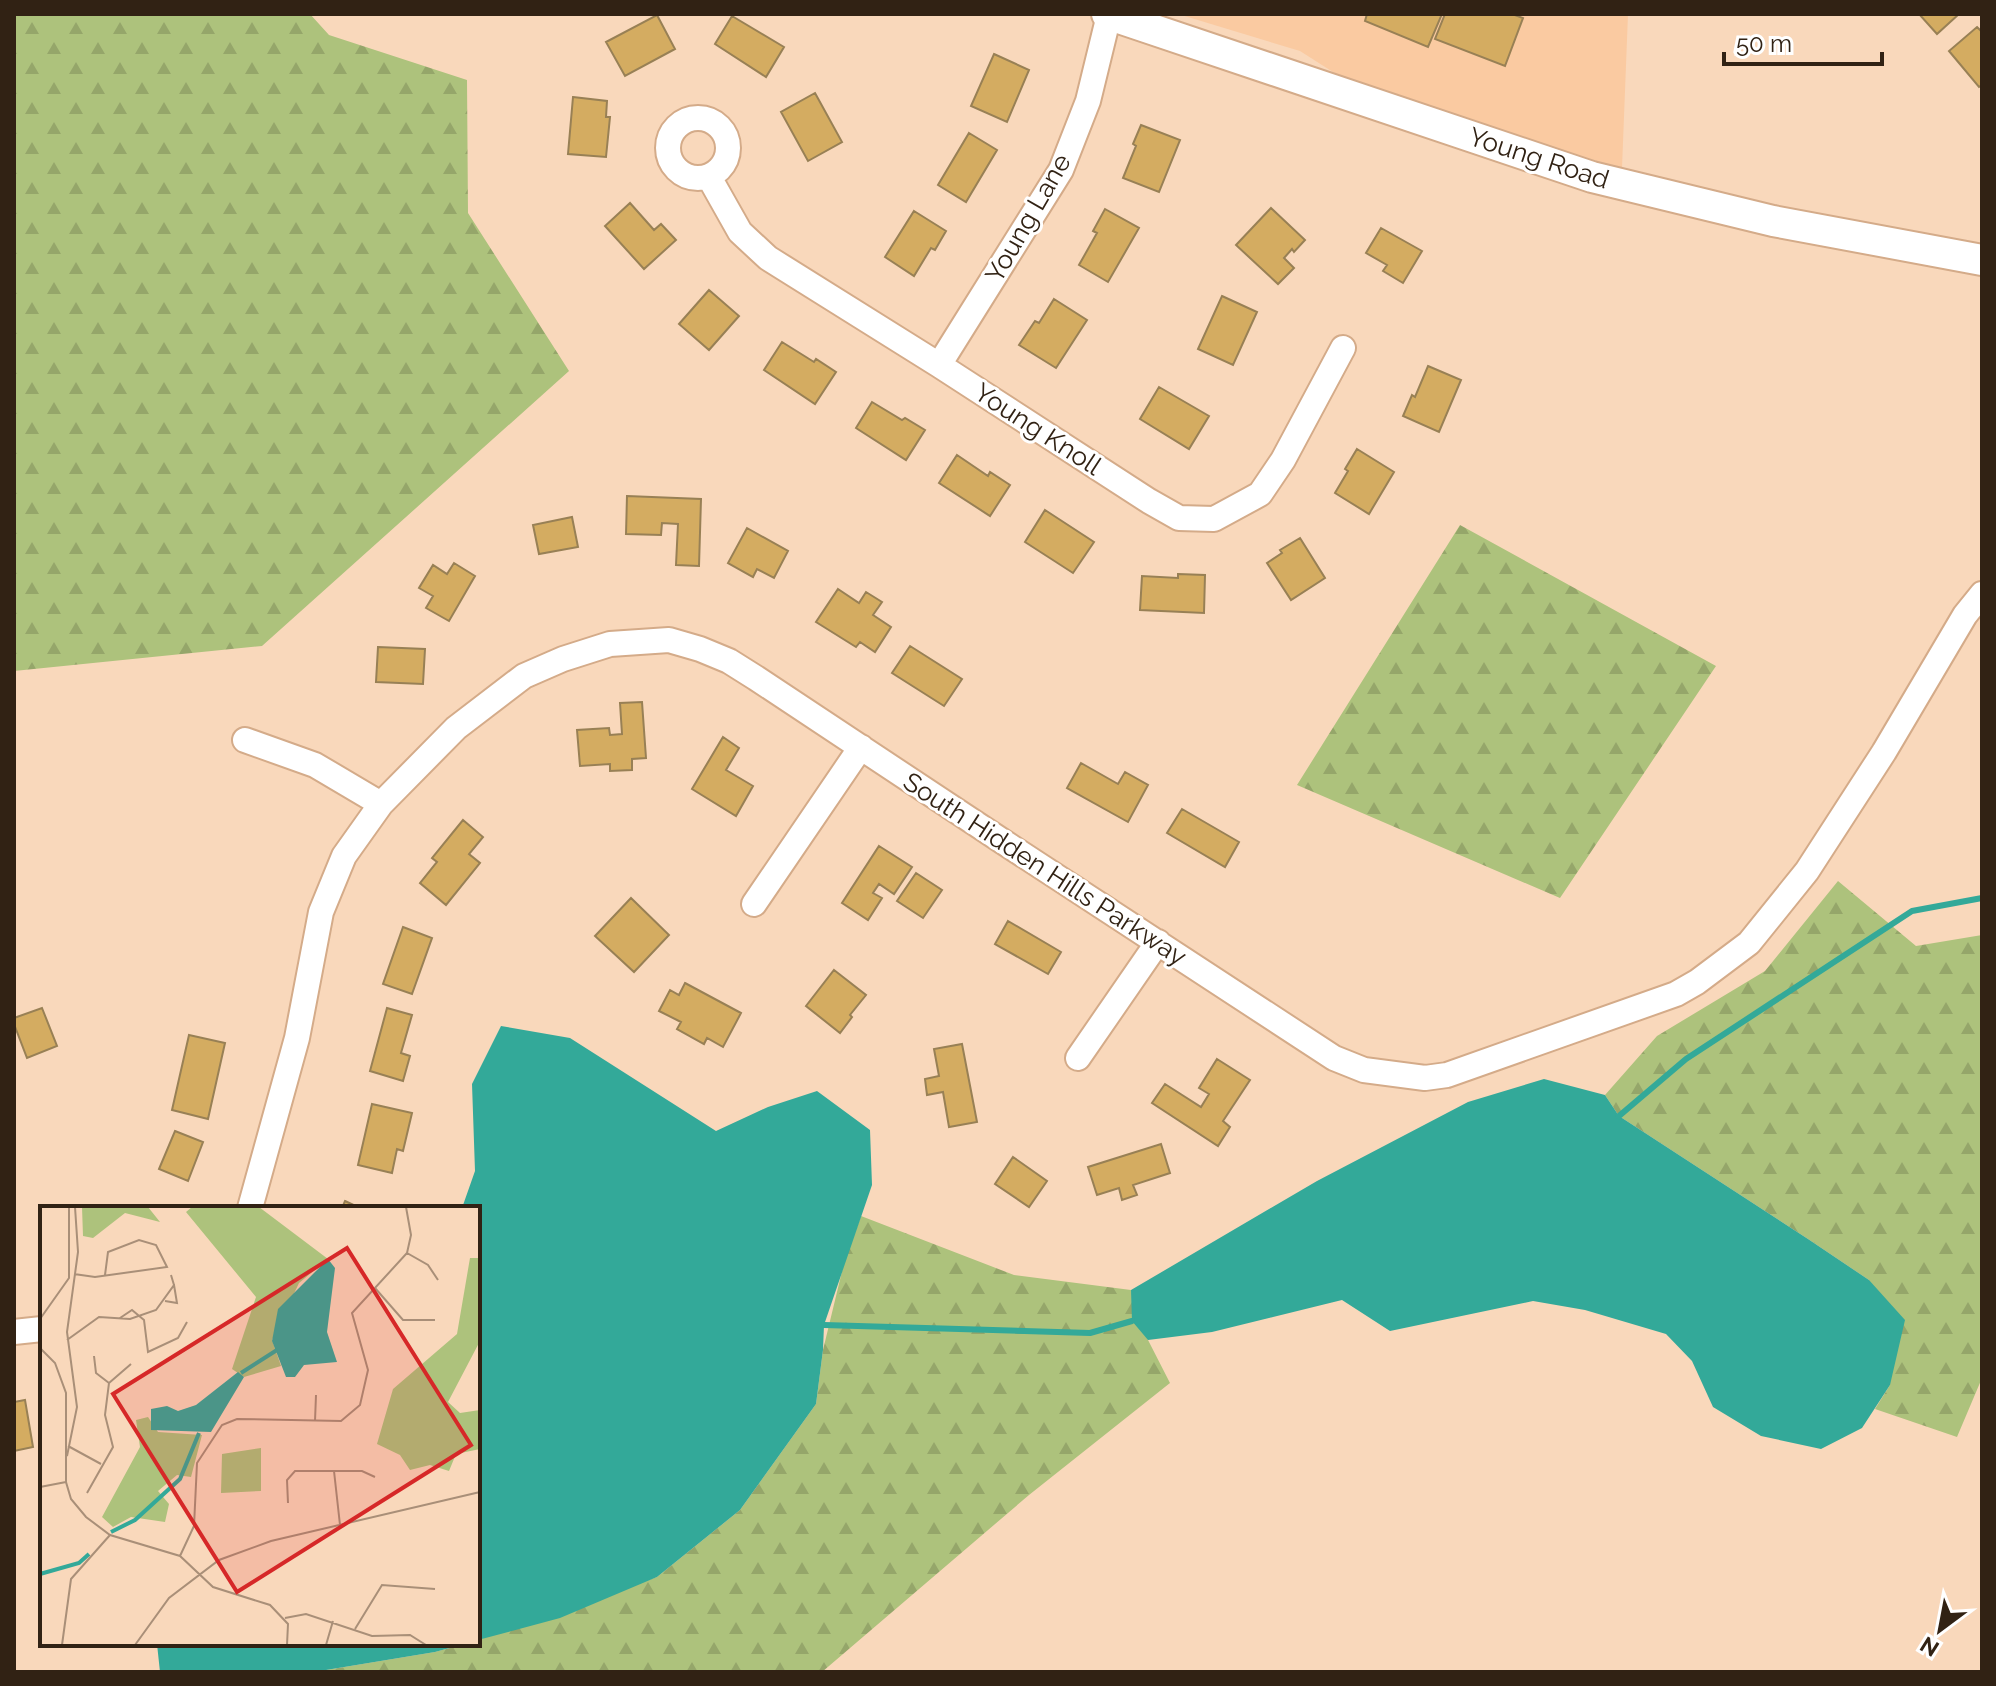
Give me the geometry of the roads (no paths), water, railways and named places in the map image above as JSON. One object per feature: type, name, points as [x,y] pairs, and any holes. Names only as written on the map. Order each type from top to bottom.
[{"type":"street","name":"Young Road","points":[[1108,14],[1592,177],[1773,221],[1982,260]]},
{"type":"street","name":"Young Lane","points":[[939,365],[1061,170],[1088,101],[1108,14]]},
{"type":"street","name":"Young Knoll","points":[[709,177],[740,232],[768,258],[1179,518],[1214,519],[1260,494],[1283,460],[1343,348]]},
{"type":"street","name":"South Hidden Hills Parkway","points":[[251,1206],[297,1038],[321,912],[344,856],[381,804],[456,728],[524,676],[563,659],[610,644],[669,640],[729,661],[1334,1058],[1364,1070],[1425,1078],[1447,1075],[1676,994],[1749,943],[1807,871],[1884,752],[1965,615],[1982,594]]},
{"type":"street","points":[[245,740],[315,765],[381,804]]},
{"type":"street","points":[[754,904],[861,747]]},
{"type":"street","points":[[1078,1058],[1158,942]]},
{"type":"street","points":[[14,1332],[40,1329]]},
{"type":"water","points":[[501,1026],[570,1038],[716,1131],[768,1107],[817,1091],[870,1130],[872,1185],[824,1325],[816,1404],[740,1510],[657,1577],[560,1618],[480,1639],[480,1206],[463,1206],[475,1171],[472,1084]]},
{"type":"water","points":[[1544,1079],[1605,1095],[1619,1116],[1869,1280],[1905,1320],[1890,1385],[1862,1428],[1821,1449],[1761,1436],[1713,1407],[1692,1361],[1666,1334],[1585,1310],[1533,1301],[1390,1331],[1342,1300],[1212,1332],[1148,1340],[1132,1321],[1131,1290],[1317,1181],[1468,1102]]},
{"type":"water","points":[[157,1646],[457,1646],[314,1672],[160,1672]]},
{"type":"waterway","points":[[1619,1116],[1686,1059],[1912,911],[1982,898]]},
{"type":"waterway","points":[[824,1325],[1090,1333],[1132,1321]]}]
